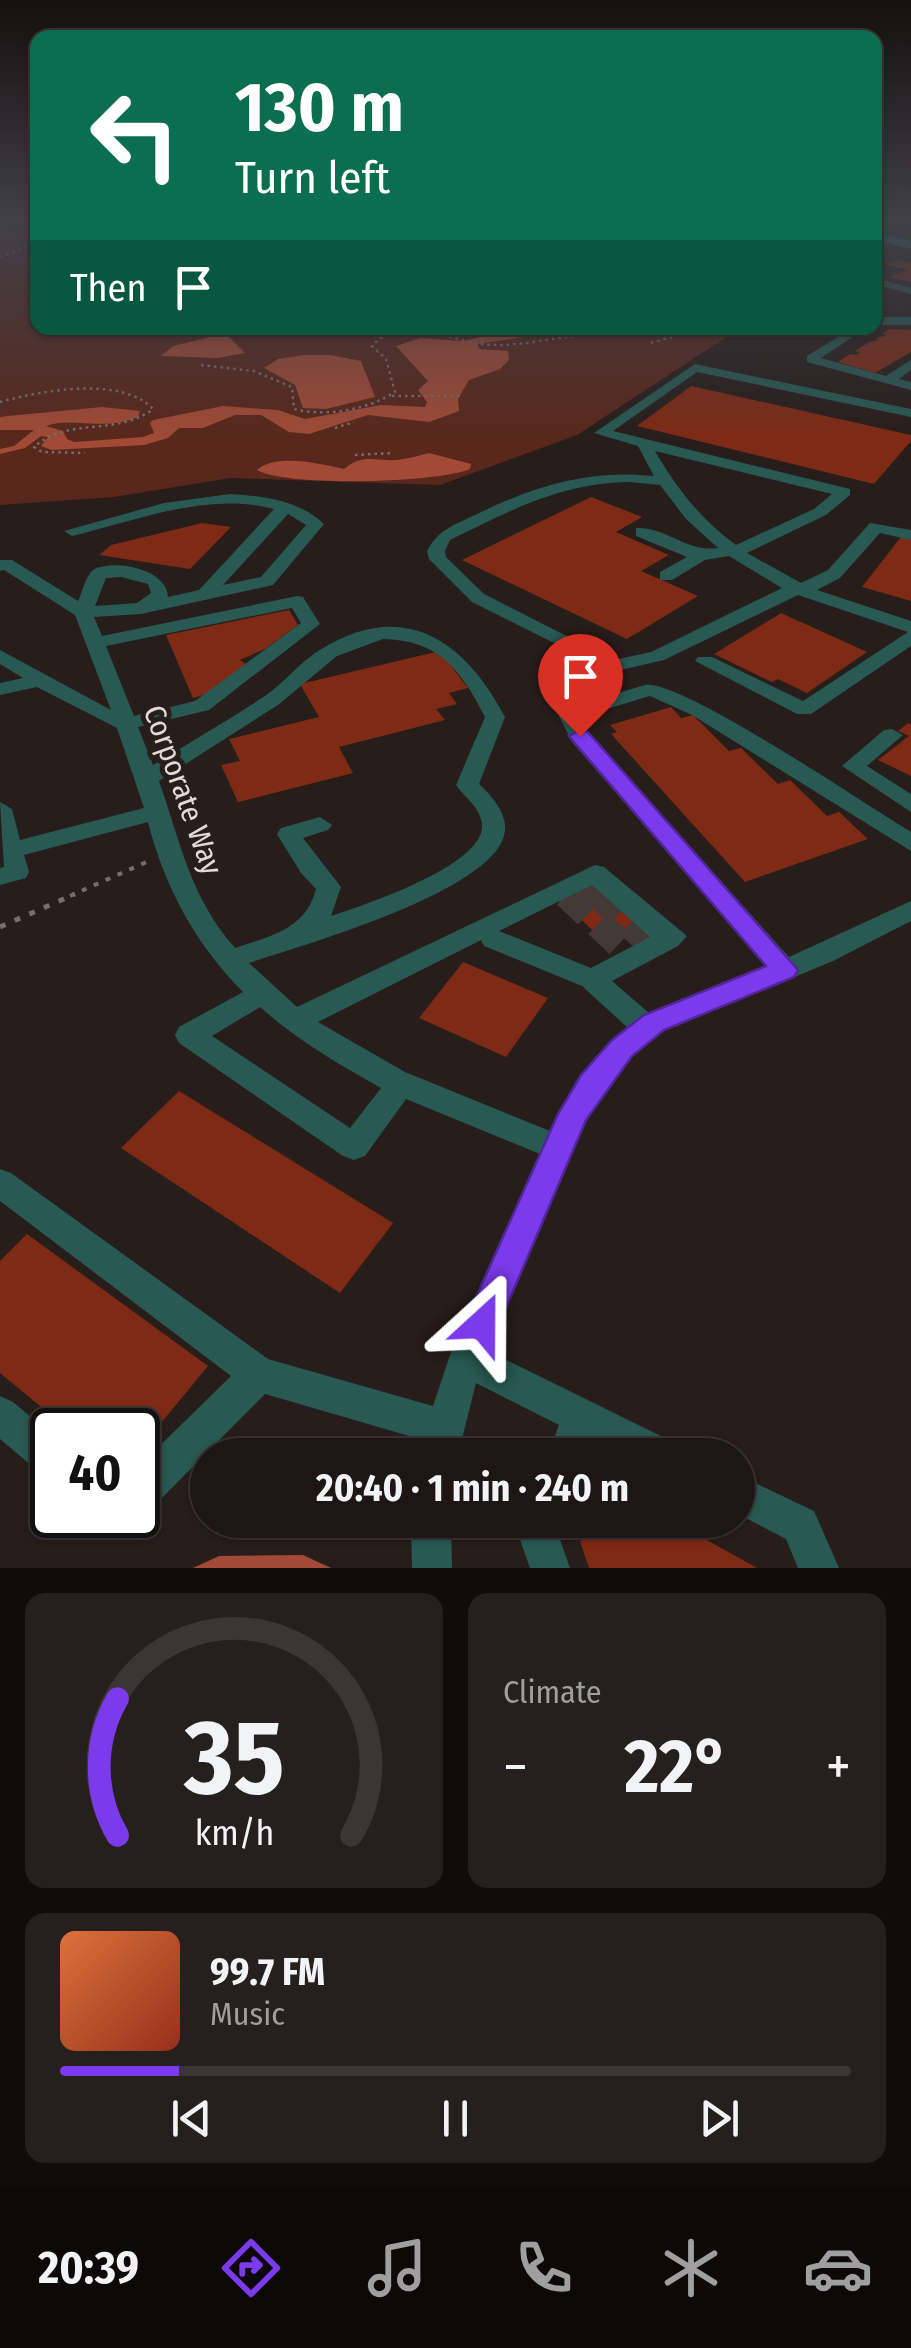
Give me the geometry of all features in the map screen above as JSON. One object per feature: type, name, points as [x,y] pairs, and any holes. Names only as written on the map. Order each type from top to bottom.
[{"type":"street","points":[[882,320],[911,321]]},
{"type":"street","points":[[849,335],[811,359],[888,381],[911,400]]},
{"type":"street","points":[[888,381],[911,364]]},
{"type":"street","points":[[666,576],[700,556],[745,548],[782,531],[820,512],[844,492],[601,433],[677,377],[695,368],[911,400]]},
{"type":"street","points":[[677,377],[911,425]]},
{"type":"street","points":[[644,444],[662,482],[730,550],[797,590],[911,627]]},
{"type":"street","points":[[662,482],[605,475],[559,483],[443,536],[436,550],[438,559],[478,598],[612,666],[657,656],[834,574],[876,527],[911,536]]},
{"type":"street","points":[[0,543],[8,559],[3,565],[83,612],[142,608],[267,581],[316,524],[285,507],[226,497],[72,531]]},
{"type":"street","points":[[204,594],[285,507]]},
{"type":"street","points":[[642,532],[700,556]]},
{"type":"street","points":[[83,612],[100,573],[112,572],[146,576],[160,587],[156,600],[142,608]]},
{"type":"street","points":[[0,656],[83,706],[126,724],[202,706],[310,624],[296,601],[94,643]]},
{"type":"street","name":"Corporate Way","points":[[83,612],[147,778],[178,882],[229,960],[294,1022],[400,1085],[559,1147]]},
{"type":"street","points":[[147,778],[274,699],[308,668],[347,644],[400,633],[444,645],[487,699],[495,716],[467,785],[490,810],[494,824],[490,843],[474,860],[354,919],[229,960]]},
{"type":"street","points":[[704,661],[804,710],[911,637]]},
{"type":"street","points":[[0,689],[40,680]]},
{"type":"street","points":[[784,970],[580,736],[568,714],[652,689],[698,711],[911,844]]},
{"type":"street","points":[[892,735],[853,766],[911,805]]},
{"type":"street","points":[[0,808],[17,872],[0,878]]},
{"type":"street","points":[[11,850],[158,812]]},
{"type":"street","points":[[296,938],[324,908],[329,888],[288,834],[320,825]]},
{"type":"street","points":[[294,1022],[595,873],[672,938],[592,979]]},
{"type":"street","points":[[443,1438],[466,1358],[559,1147],[592,1084],[622,1048],[647,1028],[706,999],[784,970],[911,910]]},
{"type":"street","points":[[493,938],[592,979],[647,1028]]},
{"type":"street","points":[[263,993],[189,1035],[354,1147],[400,1085]]},
{"type":"street","points":[[0,1183],[259,1374],[431,1438]]},
{"type":"street","points":[[466,1358],[626,1438]]},
{"type":"street","points":[[160,1472],[259,1374]]},
{"type":"street","points":[[0,1415],[30,1440]]},
{"type":"street","points":[[573,1438],[581,1416]]},
{"type":"street","points":[[755,1502],[800,1525],[818,1568]]},
{"type":"street","points":[[431,1538],[432,1568]]},
{"type":"street","points":[[539,1538],[550,1568]]},
{"type":"path","points":[[392,396],[394,388],[386,359],[372,346],[377,338],[393,335]]},
{"type":"path","points":[[443,335],[480,344],[576,336]]},
{"type":"path","points":[[651,343],[678,335]]},
{"type":"path","points":[[201,365],[254,370],[282,381],[295,391],[293,404],[300,412],[328,412],[392,396],[462,396]]},
{"type":"path","points":[[0,402],[73,390],[133,396],[153,410],[143,419],[121,426],[57,428],[35,444],[36,450],[86,453]]},
{"type":"path","points":[[335,428],[354,422]]},
{"type":"path","points":[[355,455],[394,453]]},
{"type":"path","points":[[0,927],[86,886],[171,854]]},
{"type":"shaded area","points":[[0,296],[30,296],[30,335],[732,335],[577,435],[440,485],[230,478],[114,497],[0,505]]},
{"type":"shaded area","points":[[489,335],[528,335],[478,344],[479,349],[508,351],[509,360],[500,369],[469,380],[458,399],[459,411],[429,422],[368,415],[309,434],[289,432],[261,415],[235,415],[203,428],[179,428],[168,438],[144,445],[52,450],[41,446],[48,437],[41,436],[25,448],[0,454],[0,449],[14,446],[34,430],[0,430],[0,417],[8,416],[102,407],[140,411],[138,417],[113,423],[67,422],[46,426],[63,431],[74,442],[143,437],[154,433],[150,423],[153,420],[223,406],[278,410],[305,419],[381,405],[425,407],[427,402],[418,390],[428,381],[396,346],[420,338],[463,341]]},
{"type":"shaded area","points":[[228,336],[245,353],[218,358],[161,356],[173,346]]},
{"type":"shaded area","points":[[303,355],[361,361],[375,397],[326,409],[303,408],[295,385],[264,368],[278,359]]},
{"type":"shaded area","points":[[429,453],[471,464],[470,469],[427,477],[362,481],[298,479],[257,470],[287,461],[344,469],[366,459],[394,460]]},
{"type":"shaded area","points":[[303,1555],[331,1568],[193,1568],[219,1556]]},
{"type":"building","points":[[889,329],[911,330],[911,352],[875,373],[838,362],[850,354],[856,355],[860,352],[855,351],[879,340],[876,338],[888,335],[882,334]]},
{"type":"building","points":[[691,386],[911,435],[911,441],[874,484],[637,426]]},
{"type":"building","points":[[591,497],[642,517],[616,532],[669,555],[641,571],[698,596],[627,639],[462,560]]},
{"type":"building","points":[[202,523],[231,527],[190,569],[99,555],[111,545]]},
{"type":"building","points":[[901,537],[911,540],[911,601],[862,587]]},
{"type":"building","points":[[289,610],[298,625],[265,649],[240,660],[246,664],[204,695],[193,698],[166,635]]},
{"type":"building","points":[[781,613],[867,652],[807,693],[778,679],[772,682],[714,654]]},
{"type":"building","points":[[440,651],[468,688],[449,693],[457,704],[436,709],[445,720],[339,747],[353,773],[238,802],[221,765],[240,761],[229,739],[319,717],[300,684]]},
{"type":"building","points":[[671,707],[681,718],[693,715],[729,751],[741,748],[778,784],[790,780],[827,816],[839,812],[868,839],[745,882],[611,734],[617,732],[610,725]]},
{"type":"building","points":[[908,723],[911,725],[911,776],[878,760],[909,736],[898,731]]},
{"type":"building","points":[[619,883],[660,920],[608,945],[569,908]]},
{"type":"building","points":[[463,962],[548,998],[506,1057],[419,1018]]},
{"type":"building","points":[[179,1091],[393,1223],[340,1293],[121,1148]]},
{"type":"building","points":[[27,1234],[208,1366],[160,1424],[160,1408],[42,1408],[0,1373],[0,1261]]},
{"type":"building","points":[[703,1538],[757,1568],[589,1568],[580,1541]]},
{"type":"tunnel","points":[[582,879],[600,896]]},
{"type":"tunnel","points":[[562,889],[567,894]]},
{"type":"tunnel","points":[[567,894],[634,957]]},
{"type":"tunnel","points":[[598,894],[654,946]]},
{"type":"route","points":[[482,1324],[573,1114],[622,1048],[654,1022],[784,970],[580,736]]}]
